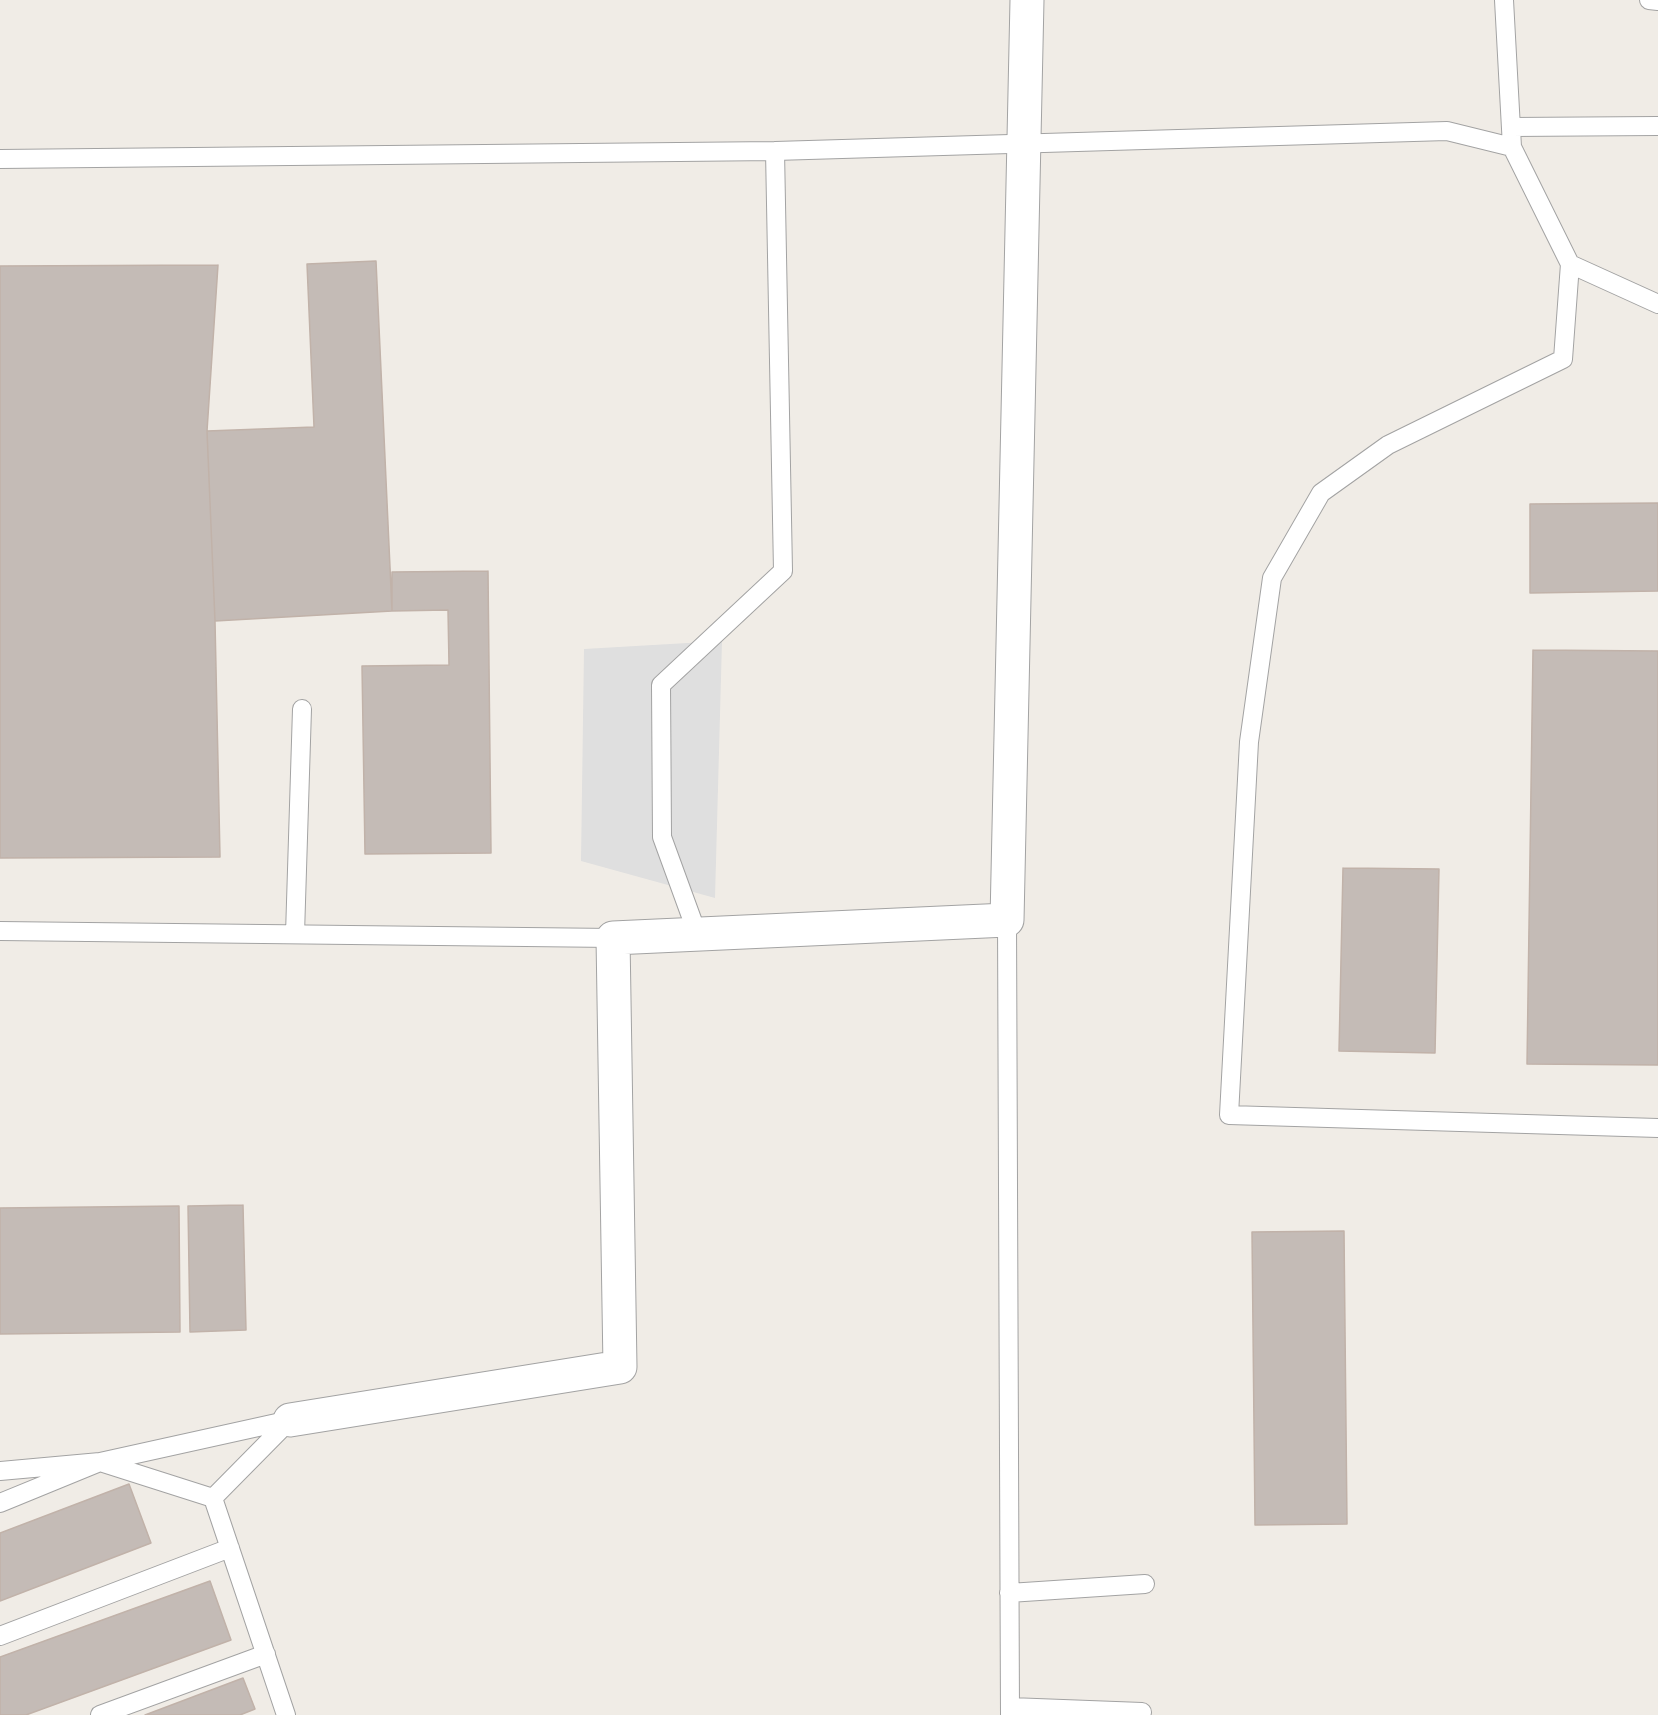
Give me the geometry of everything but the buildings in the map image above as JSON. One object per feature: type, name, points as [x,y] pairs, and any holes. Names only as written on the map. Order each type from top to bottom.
[{"type":"street","points":[[291,1420],[620,1367],[614,938],[1007,920],[1027,0]]},
{"type":"lane","points":[[1504,0],[1512,147],[1570,264],[1563,359],[1388,445],[1321,493],[1272,578],[1249,742],[1229,1115],[1658,1128]]},
{"type":"lane","points":[[1649,0],[1658,1]]},
{"type":"lane","points":[[1511,127],[1658,126]]},
{"type":"lane","points":[[0,159],[775,151],[1447,131],[1512,147]]},
{"type":"lane","points":[[697,933],[662,837],[661,685],[783,571],[775,151]]},
{"type":"lane","points":[[1570,264],[1658,304]]},
{"type":"lane","points":[[295,934],[302,710]]},
{"type":"lane","points":[[1007,920],[1010,1711],[1142,1712]]},
{"type":"lane","points":[[0,931],[614,938]]},
{"type":"lane","points":[[0,1471],[100,1462],[291,1420]]},
{"type":"lane","points":[[213,1498],[291,1420]]},
{"type":"lane","points":[[0,1503],[100,1462],[213,1498]]},
{"type":"lane","points":[[213,1498],[286,1715]]},
{"type":"lane","points":[[0,1636],[230,1548]]},
{"type":"lane","points":[[1009,1593],[1145,1584]]},
{"type":"lane","points":[[100,1715],[266,1654]]},
{"type":"shaded area","points":[[722,641],[715,898],[581,861],[584,649]]}]
